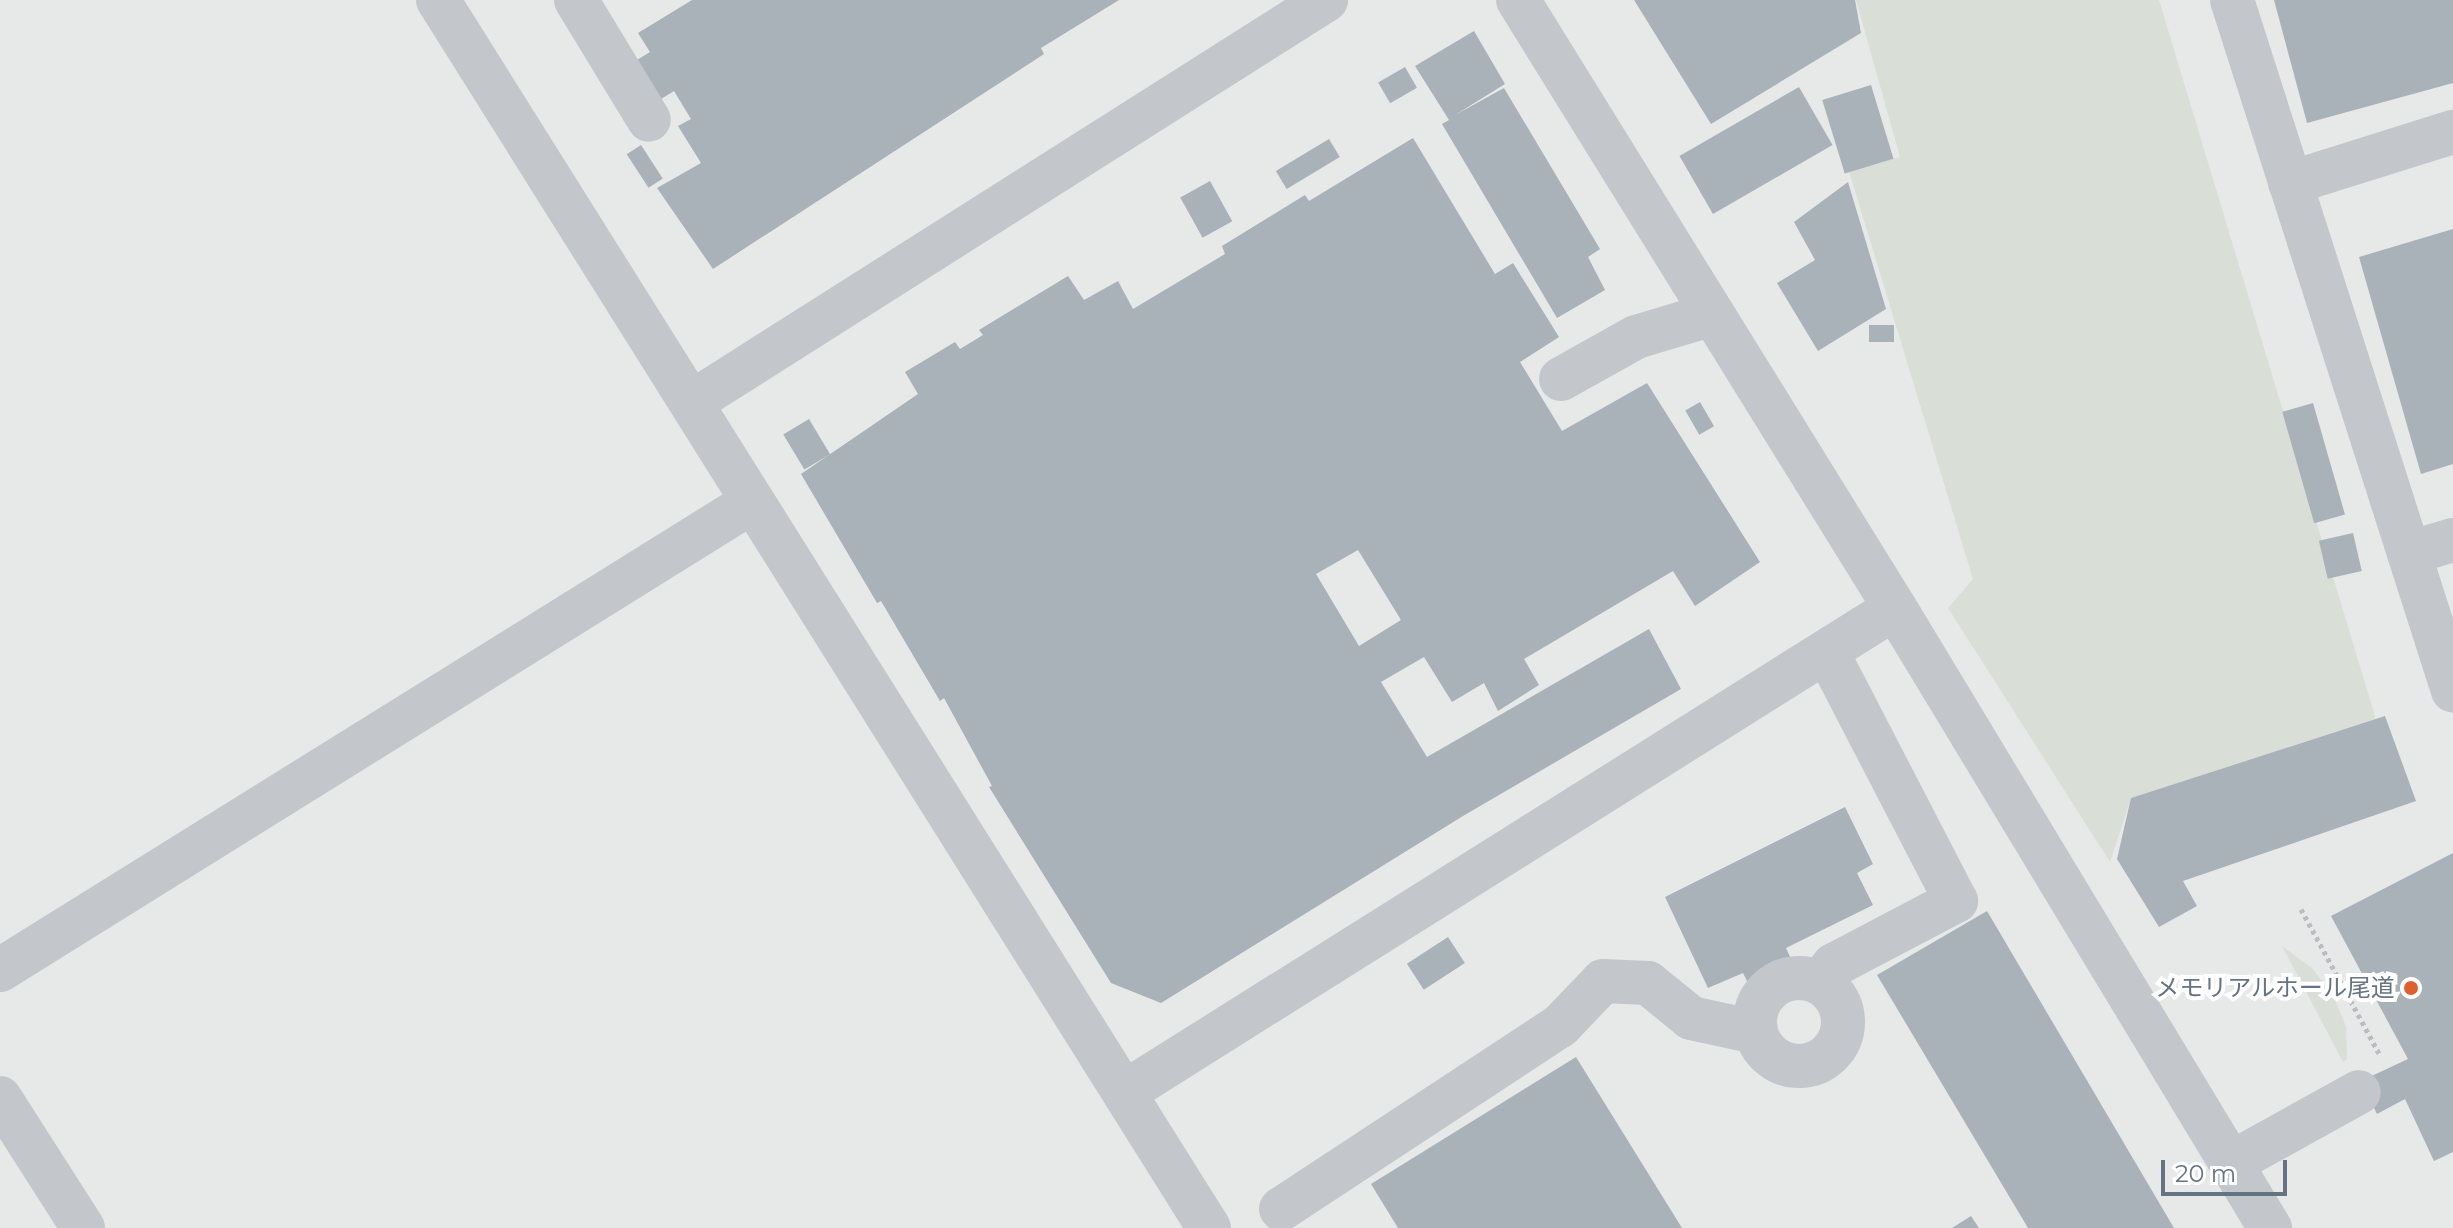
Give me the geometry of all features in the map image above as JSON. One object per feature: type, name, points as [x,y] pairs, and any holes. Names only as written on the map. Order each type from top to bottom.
[{"type":"street","points":[[438,0],[1209,1228]]},
{"type":"street","points":[[576,0],[649,120]]},
{"type":"street","points":[[692,402],[1326,0]]},
{"type":"street","points":[[1518,0],[1895,608],[2270,1228]]},
{"type":"street","points":[[2232,0],[2453,691]]},
{"type":"street","points":[[2290,183],[2453,132]]},
{"type":"street","points":[[1561,379],[1636,337],[1713,314]]},
{"type":"street","points":[[0,970],[752,502]]},
{"type":"street","points":[[2409,553],[2453,540]]},
{"type":"street","points":[[1125,1092],[1895,608]]},
{"type":"street","points":[[1820,982],[1834,965],[1956,901],[1827,652]]},
{"type":"street","points":[[1806,978],[1820,982],[1841,1003],[1844,1018],[1837,1046],[1827,1057],[1799,1066],[1784,1064],[1761,1046],[1756,1032],[1758,1003],[1778,982],[1806,978]]},
{"type":"street","points":[[1281,1209],[1560,1026],[1603,981],[1648,983],[1691,1018],[1756,1032]]},
{"type":"street","points":[[2231,1163],[2359,1092]]},
{"type":"street","points":[[0,1098],[83,1228]]},
{"type":"path","points":[[2301,909],[2382,1058],[2351,1079],[2359,1092]]},
{"type":"shaded area","points":[[0,0],[2453,0],[2453,1228],[0,1228]]},
{"type":"shaded area","points":[[1856,0],[2159,0],[2374,713],[2375,719],[2131,798],[2110,862],[1948,608],[1973,579],[1849,171],[1900,157]]},
{"type":"shaded area","points":[[2282,946],[2312,968],[2334,997],[2346,1027],[2347,1059],[2343,1062]]},
{"type":"building","points":[[692,0],[1119,0],[1041,48],[1044,54],[713,269],[657,188],[701,163],[678,126],[691,119],[674,91],[661,99],[637,60],[650,52],[638,33]]},
{"type":"building","points":[[1634,0],[1855,0],[1861,33],[1711,124]]},
{"type":"building","points":[[2274,0],[2453,0],[2453,83],[2307,123]]},
{"type":"building","points":[[1474,31],[1505,84],[1455,115],[1504,88],[1600,249],[1588,257],[1605,290],[1557,318],[1442,124],[1449,120],[1415,66]]},
{"type":"building","points":[[1405,67],[1417,88],[1390,103],[1378,82]]},
{"type":"building","points":[[1871,85],[1894,159],[1845,174],[1822,100]]},
{"type":"building","points":[[1799,87],[1832,145],[1713,214],[1679,156]]},
{"type":"building","points":[[1413,138],[1495,274],[1513,263],[1559,337],[1520,362],[1562,431],[1647,383],[1760,562],[1695,606],[1673,571],[1524,659],[1539,685],[1498,711],[1484,683],[1452,702],[1424,657],[1381,682],[1427,757],[1649,629],[1681,689],[1463,816],[1161,1003],[1111,983],[989,787],[992,786],[944,698],[940,701],[881,601],[877,603],[801,474],[918,394],[905,372],[955,342],[960,349],[983,335],[979,330],[1068,276],[1084,300],[1118,281],[1133,309],[1225,254],[1222,246],[1305,195],[1309,201]],"holes":[[[1358,550],[1401,620],[1359,646],[1316,574]]]},
{"type":"building","points":[[1329,139],[1340,157],[1287,189],[1276,171]]},
{"type":"building","points":[[641,145],[663,179],[649,188],[627,154]]},
{"type":"building","points":[[1210,181],[1232,221],[1203,238],[1180,197]]},
{"type":"building","points":[[1848,182],[1886,309],[1818,351],[1777,283],[1815,260],[1794,222]]},
{"type":"building","points":[[2453,229],[2453,464],[2421,474],[2359,257]]},
{"type":"building","points":[[1869,325],[1894,325],[1894,342],[1869,342]]},
{"type":"building","points":[[1700,402],[1714,426],[1699,435],[1685,410]]},
{"type":"building","points":[[2313,403],[2345,515],[2314,523],[2282,412]]},
{"type":"building","points":[[809,419],[830,454],[804,470],[783,434]]},
{"type":"building","points":[[2353,533],[2362,571],[2328,579],[2319,541]]},
{"type":"building","points":[[2385,716],[2416,801],[2183,881],[2197,906],[2159,927],[2117,859],[2131,798]]},
{"type":"building","points":[[1845,807],[1873,864],[1857,873],[1873,905],[1786,948],[1794,966],[1750,987],[1743,973],[1708,988],[1665,897]]},
{"type":"building","name":"メモリアルホール尾道","points":[[2453,853],[2453,1152],[2434,1161],[2405,1099],[2377,1114],[2361,1081],[2408,1059],[2331,916]]},
{"type":"building","points":[[1987,911],[2174,1228],[2028,1228],[1877,975]]},
{"type":"building","points":[[1448,937],[1465,963],[1424,990],[1407,964]]},
{"type":"building","points":[[1576,1057],[1682,1228],[1398,1228],[1371,1184]]},
{"type":"building","points":[[1971,1216],[1979,1228],[1952,1228]]},
{"type":"place","name":"メモリアルホール尾道","points":[[2411,988]]}]
